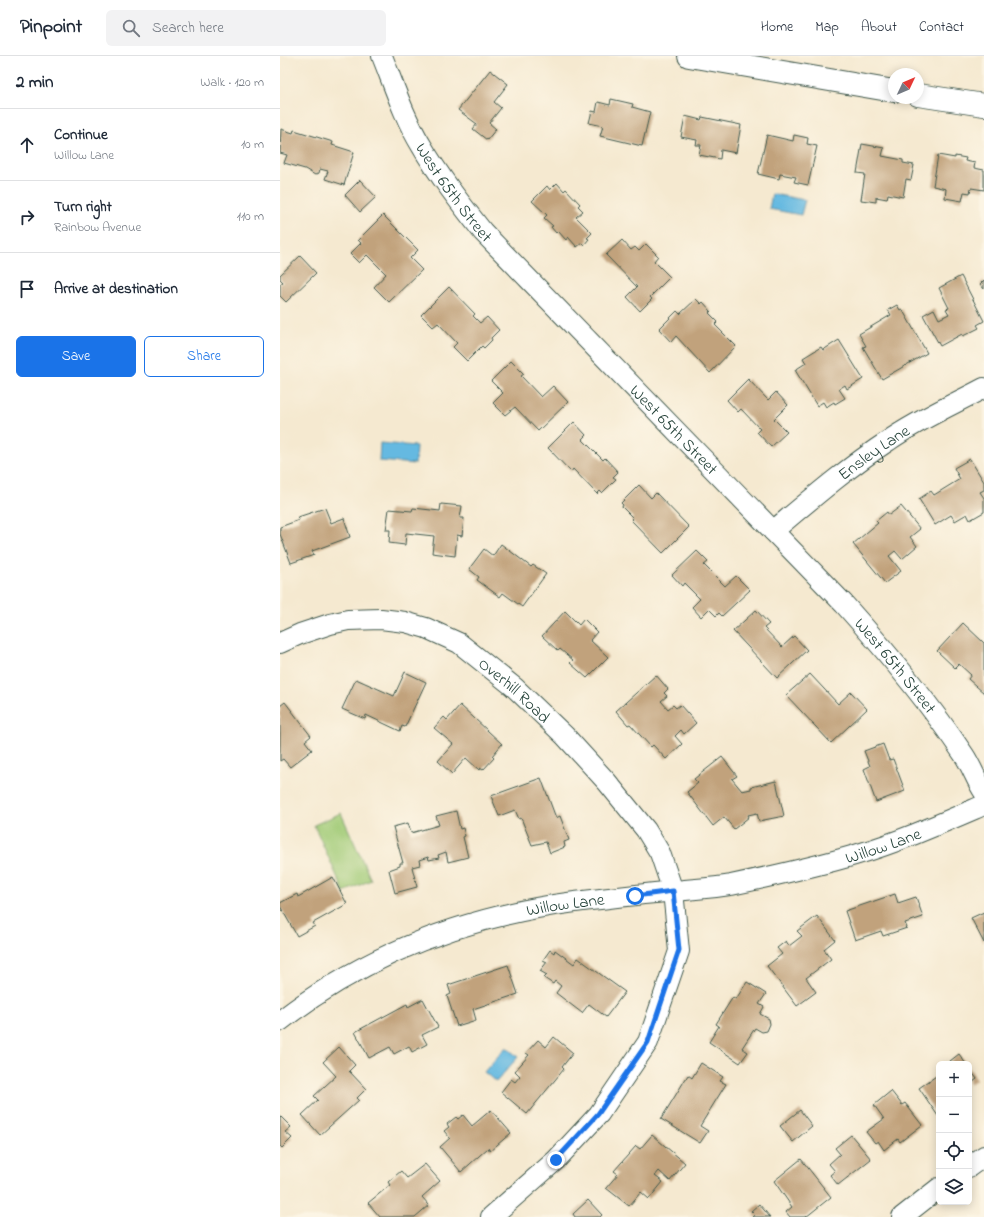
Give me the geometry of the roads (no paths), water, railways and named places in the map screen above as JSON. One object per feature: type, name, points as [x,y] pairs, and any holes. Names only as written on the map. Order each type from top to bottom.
[{"type":"street","name":"West 65th Street","points":[[382,56],[401,106],[421,145],[453,195],[483,232],[844,604],[891,658],[925,701],[961,750],[984,792]]},
{"type":"street","points":[[689,56],[888,90]]},
{"type":"street","points":[[924,96],[984,105]]},
{"type":"street","name":"Ensley Lane","points":[[773,531],[822,489],[888,440],[931,415],[984,388]]},
{"type":"street","name":"Overhill Road","points":[[280,644],[300,634],[330,624],[348,620],[381,619],[405,622],[426,628],[459,643],[514,687],[565,736],[607,782],[648,833],[660,853],[673,891],[679,950],[648,1042],[598,1114],[556,1160],[490,1217]]},
{"type":"street","name":"Willow Lane","points":[[280,1021],[338,980],[394,951],[435,934],[489,917],[558,905],[730,885],[807,869],[857,855],[909,836],[984,805]]},
{"type":"street","points":[[972,1164],[984,1156]]},
{"type":"street","points":[[902,1217],[936,1190]]},
{"type":"water","points":[[772,194],[805,200],[801,215],[769,209]]},
{"type":"water","points":[[380,443],[416,446],[415,464],[379,461]]},
{"type":"water","points":[[506,1047],[518,1057],[496,1082],[484,1072]]}]
